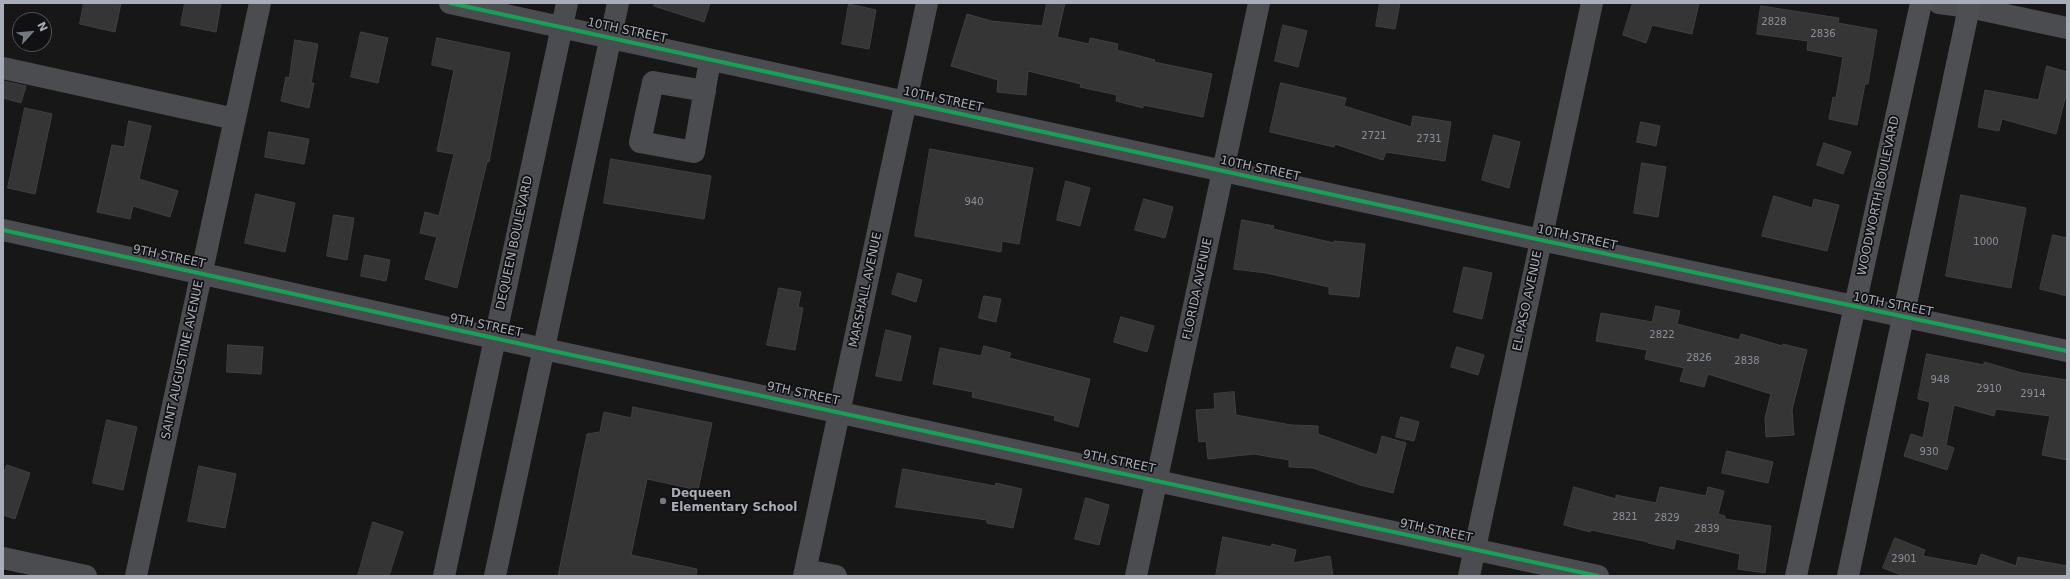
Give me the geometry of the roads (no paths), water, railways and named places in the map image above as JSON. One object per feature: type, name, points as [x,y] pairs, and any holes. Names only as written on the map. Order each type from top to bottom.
[{"type":"main road","name":"WOODWORTH BOULEVARD","points":[[1796,576],[1921,3]]},
{"type":"main road","points":[[1848,576],[1969,5]]},
{"type":"street","name":"SAINT AUGUSTINE AVENUE","points":[[136,576],[260,3]]},
{"type":"street","name":"10TH STREET","points":[[450,3],[1854,308],[2067,351]]},
{"type":"street","name":"DEQUEEN BOULEVARD","points":[[444,576],[567,3]]},
{"type":"street","points":[[495,576],[618,3]]},
{"type":"street","name":"MARSHALL AVENUE","points":[[805,573],[927,3]]},
{"type":"street","name":"FLORIDA AVENUE","points":[[1136,576],[1259,3]]},
{"type":"street","name":"EL PASO AVENUE","points":[[1469,576],[1592,3]]},
{"type":"street","points":[[1939,3],[1969,5],[2067,28]]},
{"type":"street","points":[[705,91],[710,60]]},
{"type":"street","points":[[3,68],[235,119]]},
{"type":"street","name":"9TH STREET","points":[[3,230],[544,349],[1598,576]]},
{"type":"street","points":[[3,558],[86,576]]},
{"type":"street","points":[[805,573],[836,576]]},
{"type":"place","name":"Dequeen Elementary School","points":[[663,501]]}]
